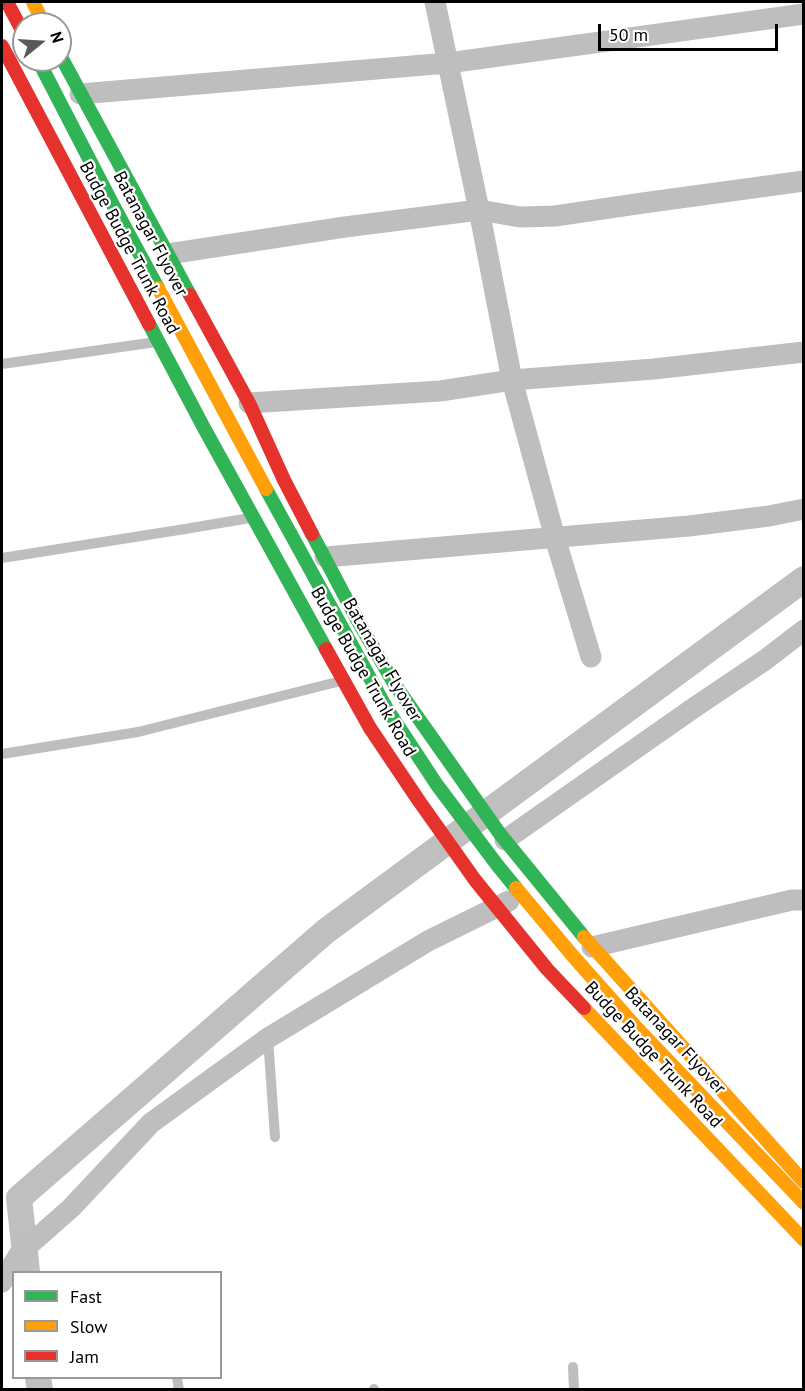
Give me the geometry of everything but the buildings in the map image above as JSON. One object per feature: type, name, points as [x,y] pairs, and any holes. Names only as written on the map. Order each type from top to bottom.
[{"type":"street","points":[[435,2],[512,380],[555,538],[591,657]]},
{"type":"street","points":[[80,94],[448,63],[804,14]]},
{"type":"street","name":"Budge Budge Trunk Road","points":[[2,46],[158,342],[370,728],[419,801],[476,880],[547,969],[804,1240]]},
{"type":"street","name":"Batanagar Flyover","points":[[44,72],[342,629],[387,709],[437,785],[498,866],[580,964],[635,1026],[804,1203]]},
{"type":"street","name":"Budge Budge Trunk Road","points":[[69,72],[249,403],[284,480],[358,621],[395,685],[503,837],[592,947],[804,1182]]},
{"type":"street","points":[[168,254],[345,227],[479,210],[520,217],[555,216],[804,181]]},
{"type":"street","points":[[249,403],[440,391],[512,380],[654,369],[804,352]]},
{"type":"street","points":[[325,557],[689,526],[804,510]]},
{"type":"street","points":[[503,837],[765,660],[804,630]]},
{"type":"street","points":[[2,1282],[20,1253],[71,1208],[151,1123],[268,1038],[428,941],[541,883]]},
{"type":"street","points":[[592,947],[792,900],[804,900]]},
{"type":"lane","points":[[2,364],[158,342]]},
{"type":"lane","points":[[2,558],[254,517]]},
{"type":"lane","points":[[2,754],[138,732],[344,680]]},
{"type":"lane","points":[[268,1038],[275,1137]]},
{"type":"lane","points":[[573,1367],[574,1389]]},
{"type":"waterway","points":[[27,1271],[19,1198],[326,931],[804,579]]},
{"type":"waterway","points":[[38,1379],[40,1390]]},
{"type":"traffic: fast","points":[[44,72],[158,288]]},
{"type":"traffic: fast","points":[[69,72],[190,295]]},
{"type":"traffic: fast","points":[[149,324],[326,649]]},
{"type":"traffic: fast","points":[[266,489],[387,709],[437,785],[516,888]]},
{"type":"traffic: fast","points":[[312,534],[395,685],[500,834],[584,937]]},
{"type":"traffic: slow","points":[[33,2],[38,12]]},
{"type":"traffic: slow","points":[[158,288],[266,489]]},
{"type":"traffic: slow","points":[[516,888],[635,1026],[804,1203]]},
{"type":"traffic: slow","points":[[584,937],[804,1182]]},
{"type":"traffic: slow","points":[[584,1008],[804,1240]]},
{"type":"traffic: jam","points":[[7,2],[12,12]]},
{"type":"traffic: jam","points":[[2,46],[149,324]]},
{"type":"traffic: jam","points":[[190,295],[249,403],[284,480],[312,534]]},
{"type":"traffic: jam","points":[[326,649],[370,728],[475,880],[547,969],[584,1008]]}]
